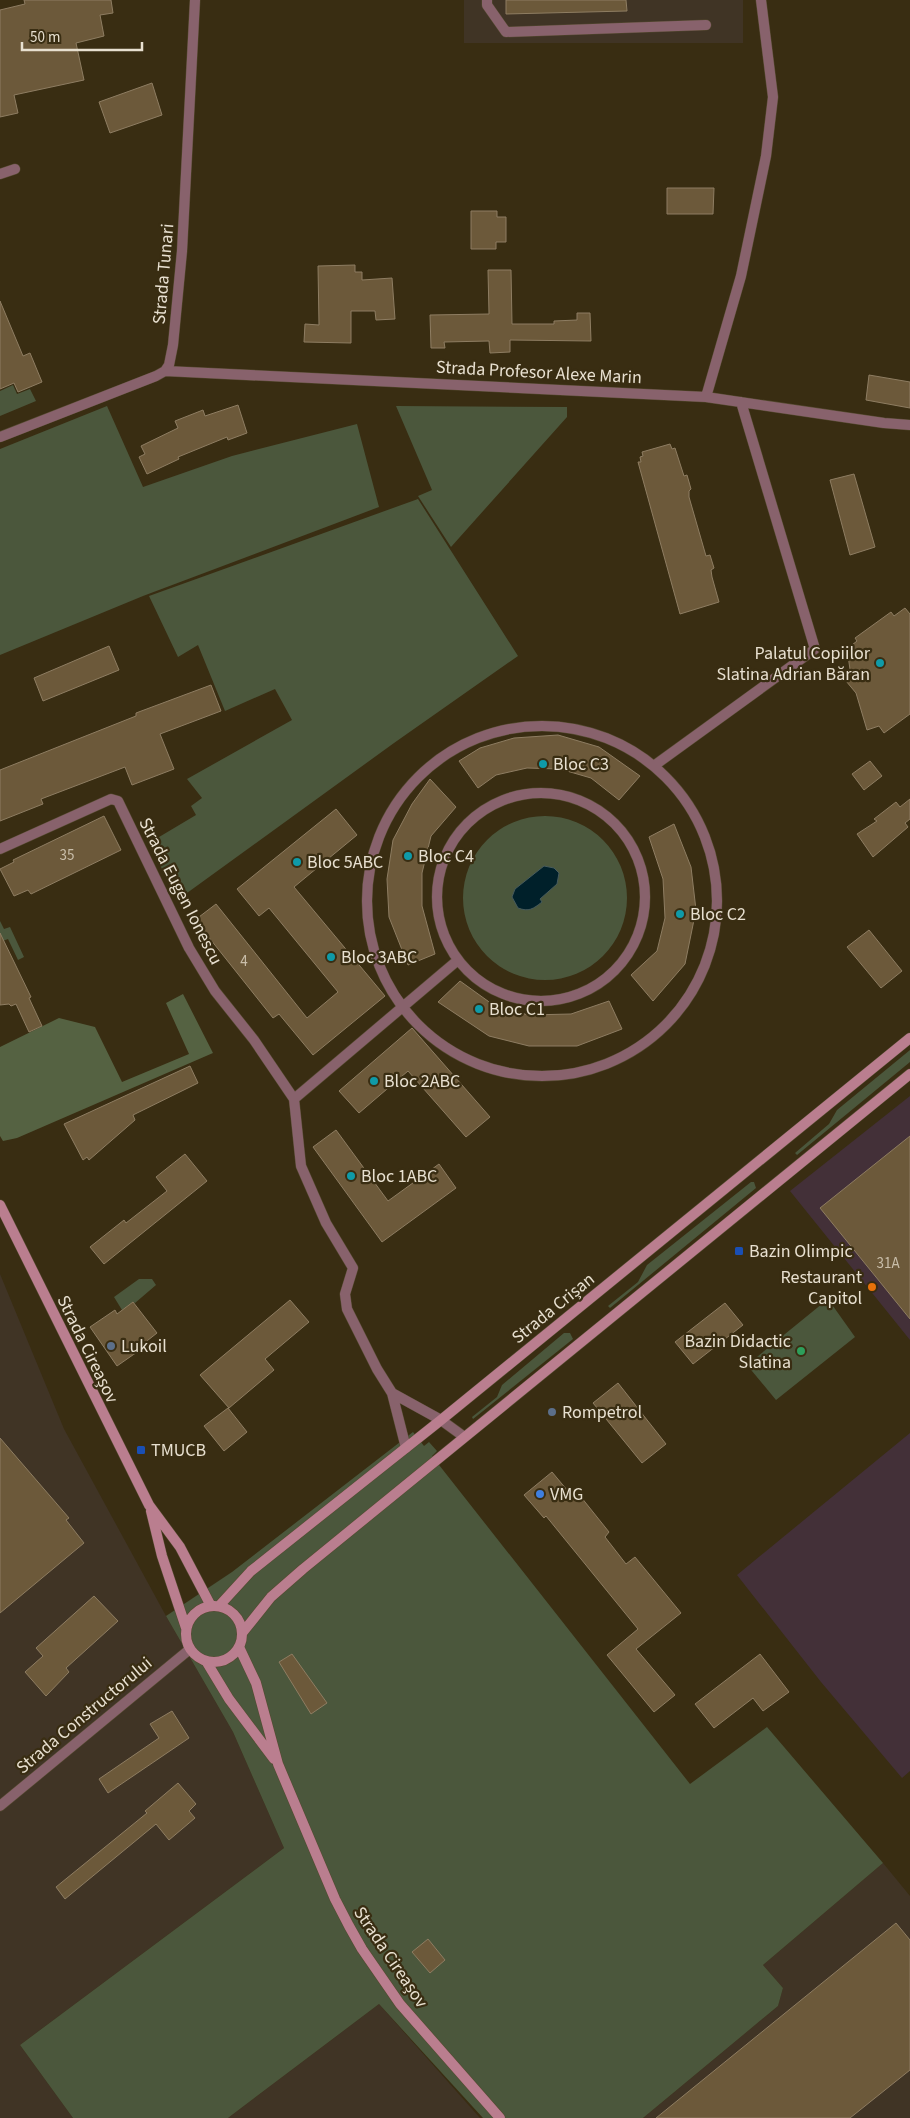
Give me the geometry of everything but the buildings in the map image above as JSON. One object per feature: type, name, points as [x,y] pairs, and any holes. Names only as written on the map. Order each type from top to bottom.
[{"type":"main road","name":"Strada Crișan","points":[[215,1606],[241,1579],[441,1420],[910,1038]]},
{"type":"main road","points":[[243,1632],[235,1615],[215,1606],[195,1613],[186,1628],[187,1642],[190,1649],[206,1661],[216,1663],[225,1660],[240,1647],[243,1632],[259,1610],[296,1574],[463,1436],[591,1335],[910,1074]]},
{"type":"main road","name":"Strada Cireașov","points":[[0,1206],[149,1505],[180,1547],[215,1606]]},
{"type":"main road","name":"Strada Cireașov","points":[[149,1505],[162,1556],[186,1628]]},
{"type":"main road","name":"Strada Cireașov","points":[[240,1647],[256,1683],[278,1764],[335,1900],[362,1949],[400,2004],[500,2118]]},
{"type":"main road","name":"Strada Cireașov","points":[[206,1661],[229,1699],[278,1764]]},
{"type":"street","name":"Strada Tunari","points":[[165,371],[169,365],[173,345],[182,251],[196,0]]},
{"type":"street","points":[[487,0],[487,5],[506,32],[706,26]]},
{"type":"street","points":[[706,397],[741,276],[766,156],[773,97],[761,0]]},
{"type":"street","points":[[0,174],[15,168]]},
{"type":"street","name":"Strada Profesor Alexe Marin","points":[[165,371],[706,397],[884,423],[910,425]]},
{"type":"street","points":[[0,437],[165,371]]},
{"type":"street","points":[[655,765],[815,649],[741,402]]},
{"type":"street","points":[[564,726],[612,739],[655,765],[684,795],[704,831],[716,871],[719,912],[711,953],[695,991],[666,1027],[642,1047],[608,1065],[570,1075],[510,1074],[454,1054],[425,1033],[401,1007],[377,963],[366,918],[368,873],[381,829],[400,797],[424,770],[466,742],[514,727],[564,726]]},
{"type":"street","points":[[526,793],[556,793],[585,802],[611,818],[631,842],[643,871],[646,902],[640,932],[625,960],[603,981],[580,994],[562,999],[526,1000],[500,993],[477,979],[458,960],[443,933],[436,902],[440,871],[452,842],[472,818],[497,802],[526,793]]},
{"type":"street","name":"Strada Eugen Ionescu","points":[[0,849],[111,799],[118,801],[189,948],[215,991],[254,1040],[294,1099],[301,1166],[326,1223],[353,1268],[345,1294],[347,1310],[377,1369],[392,1393],[406,1448]]},
{"type":"street","points":[[294,1099],[458,960]]},
{"type":"street","name":"Strada Eugen Ionescu","points":[[392,1393],[441,1420],[463,1436]]},
{"type":"street","name":"Strada Constructorului","points":[[0,1806],[190,1649]]},
{"type":"shaded area","points":[[464,0],[743,0],[743,43],[464,43]]},
{"type":"shaded area","points":[[910,1096],[910,1340],[790,1191]]},
{"type":"shaded area","points":[[0,1274],[64,1429],[166,1616],[233,1732],[284,1848],[20,2045],[73,2118],[0,2118]]},
{"type":"shaded area","points":[[910,1433],[910,1771],[902,1778],[821,1682],[737,1575]]},
{"type":"shaded area","points":[[883,1863],[910,1896],[910,2118],[643,2118],[778,2006],[783,1988],[763,1965]]},
{"type":"shaded area","points":[[379,2004],[480,2118],[228,2118]]},
{"type":"green space","points":[[13,385],[17,394],[30,389],[36,401],[0,416],[0,391]]},
{"type":"green space","points":[[107,406],[143,487],[232,456],[357,424],[379,507],[143,596],[0,655],[0,449]]},
{"type":"green space","points":[[396,406],[567,407],[567,417],[451,547],[418,496],[432,490]]},
{"type":"green space","points":[[418,499],[518,656],[187,893],[168,881],[149,843],[196,815],[191,806],[202,798],[187,779],[292,720],[275,689],[225,711],[198,645],[178,657],[149,596]]},
{"type":"green space","points":[[545,816],[569,820],[584,826],[603,840],[617,859],[623,874],[627,898],[623,922],[617,937],[603,956],[584,970],[569,976],[545,980],[521,976],[506,970],[487,956],[473,937],[467,922],[463,898],[467,874],[473,859],[487,840],[506,826],[521,820]]},
{"type":"green space","points":[[0,921],[4,929],[10,927],[24,957],[18,960],[8,939],[0,942]]},
{"type":"green space","points":[[183,994],[213,1053],[17,1138],[3,1141],[0,1136],[0,1047],[59,1018],[95,1027],[122,1082],[189,1054],[166,1003]]},
{"type":"green space","points":[[910,1050],[910,1062],[797,1155],[795,1153],[829,1124],[837,1110]]},
{"type":"green space","points":[[751,1182],[754,1182],[756,1188],[610,1308],[608,1306],[638,1282],[647,1265]]},
{"type":"green space","points":[[139,1279],[152,1279],[156,1285],[135,1303],[133,1302],[122,1310],[114,1297]]},
{"type":"green space","name":"Bazin Didactic Slatina","points":[[828,1299],[855,1337],[776,1400],[747,1365]]},
{"type":"green space","points":[[564,1333],[570,1333],[573,1339],[473,1419],[472,1417],[497,1397],[502,1385]]},
{"type":"green space","points":[[413,1432],[424,1446],[429,1442],[437,1451],[432,1456],[690,1784],[767,1727],[883,1863],[763,1965],[783,1988],[778,2006],[643,2118],[483,2118],[379,2004],[228,2118],[73,2118],[20,2045],[284,1848],[233,1732],[166,1616],[232,1572]]},
{"type":"water","points":[[544,866],[554,868],[559,873],[557,884],[540,899],[542,902],[536,906],[528,910],[518,908],[512,897],[515,889]]},
{"type":"place","name":"Palatul Copiilor Slatina Adrian Băran","points":[[880,663]]},
{"type":"place","name":"Bloc C3","points":[[543,764]]},
{"type":"place","name":"Bloc C4","points":[[408,856]]},
{"type":"place","name":"Bloc 5ABC","points":[[297,862]]},
{"type":"place","name":"Bloc C2","points":[[680,914]]},
{"type":"place","name":"Bloc 3ABC","points":[[331,957]]},
{"type":"place","name":"Bloc C1","points":[[479,1009]]},
{"type":"place","name":"Bloc 2ABC","points":[[374,1081]]},
{"type":"place","name":"Bloc 1ABC","points":[[351,1176]]},
{"type":"place","name":"Bazin Olimpic","points":[[739,1251]]},
{"type":"place","name":"Restaurant Capitol","points":[[872,1287]]},
{"type":"place","name":"Lukoil","points":[[111,1346]]},
{"type":"place","name":"Bazin Didactic Slatina","points":[[801,1351]]},
{"type":"place","name":"Rompetrol","points":[[552,1412]]},
{"type":"place","name":"TMUCB","points":[[141,1450]]},
{"type":"place","name":"VMG","points":[[540,1494]]}]
